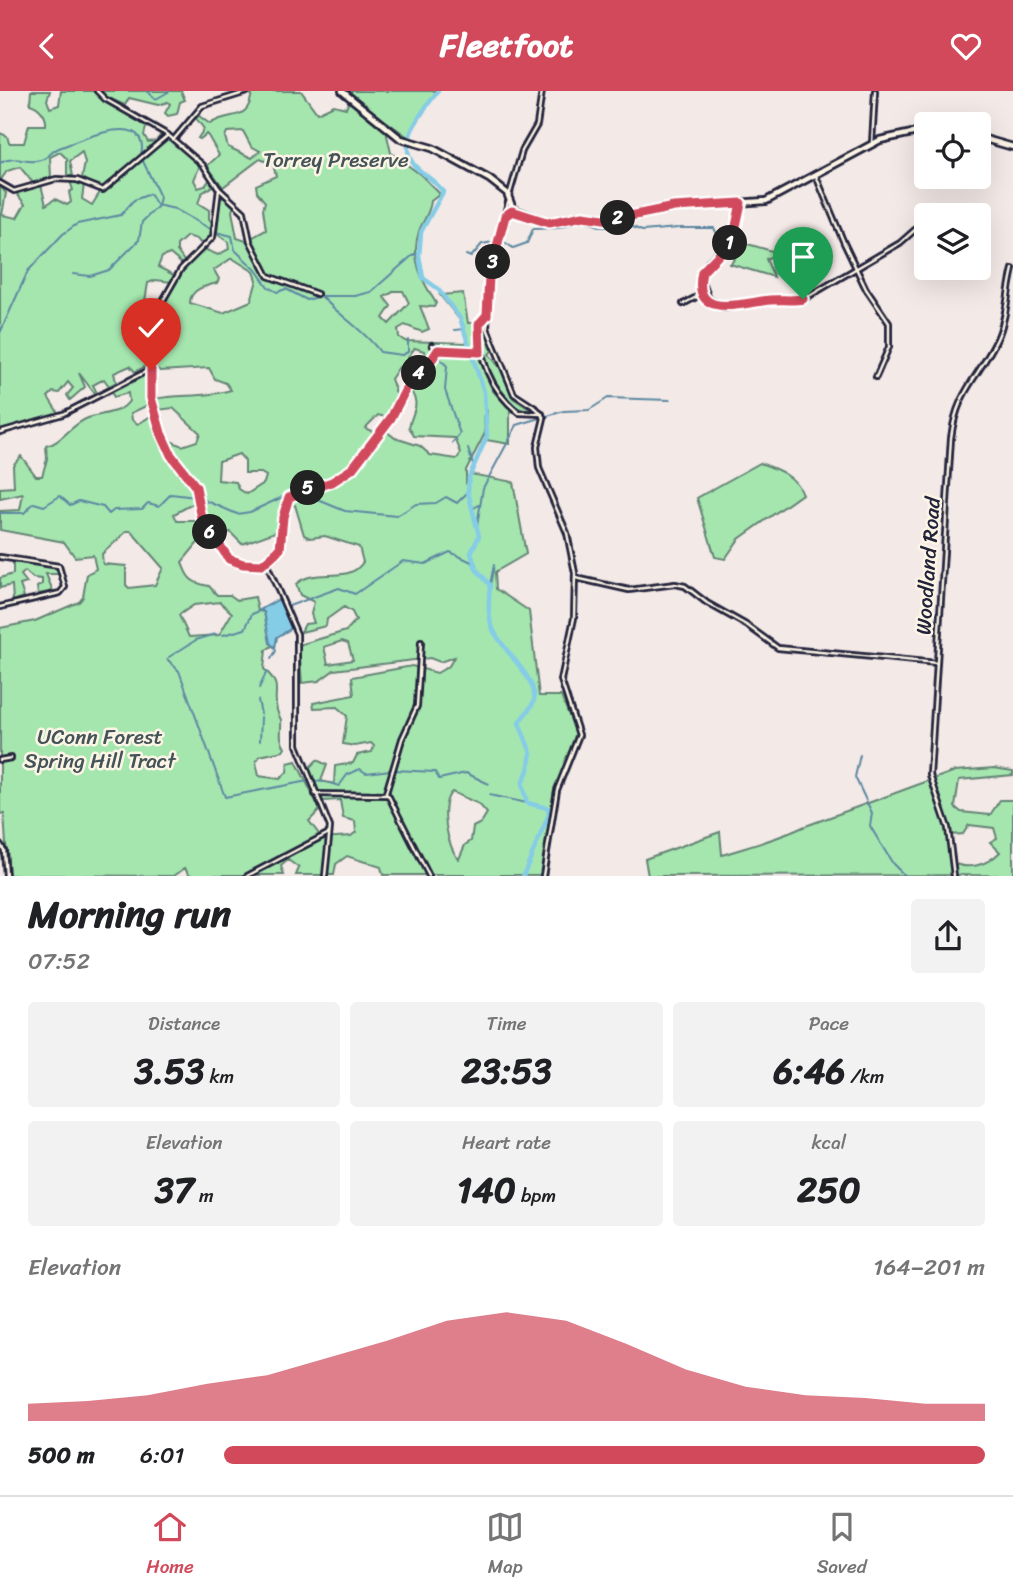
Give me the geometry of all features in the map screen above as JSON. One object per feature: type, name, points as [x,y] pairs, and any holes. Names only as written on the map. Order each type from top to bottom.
[{"type":"street","points":[[97,91],[99,95],[174,139],[203,165],[219,189],[244,212],[250,241],[268,276],[317,294]]},
{"type":"street","points":[[342,91],[357,106],[408,141],[432,148],[478,172],[509,199],[514,210],[549,223],[583,216],[611,220],[674,207],[741,203],[777,197],[872,143],[914,133]]},
{"type":"street","points":[[542,91],[537,125],[522,151],[489,277],[487,315],[490,338],[508,372],[514,394],[542,414],[544,426],[538,443],[539,468],[567,533],[576,578],[572,629],[561,680],[579,735],[557,790],[543,876]]},
{"type":"street","points":[[872,143],[875,91]]},
{"type":"street","points":[[174,139],[202,106],[247,92]]},
{"type":"street","points":[[0,183],[14,191],[55,179],[72,179],[103,190],[168,135]]},
{"type":"street","points":[[991,141],[1013,147]]},
{"type":"street","points":[[816,176],[829,213],[857,269],[889,323],[889,347],[876,377]]},
{"type":"street","points":[[219,189],[214,237],[181,269],[157,311],[150,369],[151,398],[161,433],[171,455],[196,487],[202,519],[229,559],[268,567]]},
{"type":"street","points":[[741,203],[733,240],[702,272],[704,293],[716,305],[726,308],[769,300],[802,299],[857,269],[914,233]]},
{"type":"street","points":[[505,216],[514,210]]},
{"type":"street","name":"Woodland Road","points":[[954,876],[948,828],[930,775],[953,420],[967,385],[998,337],[1013,269]]},
{"type":"street","points":[[682,304],[704,293]]},
{"type":"street","points":[[487,315],[479,322],[478,352],[492,384],[520,413],[542,414]]},
{"type":"street","points":[[432,345],[438,350],[478,352]]},
{"type":"street","points":[[262,565],[280,548],[283,517],[289,497],[332,482],[352,469],[391,418],[410,381],[429,364],[438,350]]},
{"type":"street","points":[[0,432],[64,414],[150,369]]},
{"type":"street","points":[[0,557],[59,566],[65,587],[60,593],[0,607]]},
{"type":"street","points":[[269,561],[268,567],[298,634],[297,745],[329,826],[325,876]]},
{"type":"street","points":[[576,578],[629,590],[675,584],[685,586],[778,648],[937,663]]},
{"type":"street","points":[[386,793],[402,739],[417,706],[421,642]]},
{"type":"street","points":[[0,760],[11,758]]},
{"type":"street","points":[[315,794],[386,793],[394,802],[429,876]]},
{"type":"street","points":[[247,876],[329,833]]},
{"type":"street","points":[[0,844],[4,850],[6,876]]},
{"type":"green space","points":[[31,91],[50,91],[47,100],[50,108],[59,105],[61,91],[93,91],[147,124],[144,135],[148,142],[156,141],[162,133],[200,165],[194,180],[198,188],[205,186],[210,179],[214,185],[202,193],[198,203],[209,210],[209,219],[214,225],[212,235],[202,245],[197,239],[187,236],[177,245],[177,251],[184,261],[182,264],[170,254],[162,257],[158,267],[174,275],[171,282],[156,280],[148,283],[145,301],[138,309],[139,325],[130,329],[134,347],[145,351],[146,366],[135,372],[130,366],[114,373],[116,382],[109,386],[104,379],[93,385],[97,393],[95,394],[79,373],[85,387],[70,400],[67,395],[73,388],[68,382],[59,393],[53,392],[48,397],[59,414],[0,431],[0,186],[6,193],[2,215],[17,218],[25,204],[16,193],[41,185],[46,205],[55,199],[67,205],[71,202],[69,192],[73,190],[70,181],[84,184],[82,199],[92,205],[102,189],[82,178],[85,163],[82,152],[70,161],[73,176],[67,175],[67,159],[60,152],[50,157],[51,178],[33,183],[20,167],[7,171],[0,181],[0,133],[7,136],[9,143],[24,143],[29,125],[46,125],[41,111],[30,104]]},
{"type":"green space","points":[[103,91],[181,91],[185,100],[180,102],[177,114],[168,116],[165,113],[170,104],[168,102],[158,105],[129,98],[125,105],[103,96]]},
{"type":"green space","points":[[252,91],[301,91],[317,113],[334,105],[346,108],[349,102],[386,131],[391,153],[421,175],[440,194],[431,201],[419,231],[416,251],[419,269],[436,303],[434,307],[420,306],[429,329],[422,332],[405,325],[398,329],[399,337],[405,341],[467,343],[463,324],[440,295],[463,293],[468,323],[477,323],[478,348],[468,351],[439,347],[439,352],[478,355],[493,391],[510,408],[510,444],[486,440],[487,411],[484,412],[485,433],[466,470],[466,482],[471,474],[513,482],[526,554],[495,572],[496,589],[529,611],[539,696],[561,696],[576,732],[555,795],[541,875],[383,875],[381,867],[347,856],[336,864],[334,875],[296,875],[299,868],[288,860],[281,866],[284,875],[190,875],[185,868],[174,876],[8,875],[4,813],[0,814],[0,628],[35,621],[79,602],[83,597],[87,574],[96,569],[93,555],[75,557],[64,542],[0,530],[0,511],[20,510],[23,494],[0,499],[0,488],[14,487],[13,465],[21,456],[36,476],[42,476],[47,459],[46,446],[57,441],[82,421],[116,411],[125,405],[129,401],[128,393],[114,397],[111,392],[146,371],[150,374],[150,404],[131,413],[132,420],[138,424],[151,416],[159,436],[182,446],[197,441],[200,433],[173,408],[158,410],[155,399],[231,390],[226,383],[215,379],[209,368],[160,371],[154,366],[158,338],[175,334],[179,330],[178,319],[159,332],[160,311],[172,287],[204,249],[218,255],[229,249],[228,242],[217,234],[220,198],[225,198],[234,206],[232,211],[237,238],[246,241],[266,230],[263,209],[265,202],[257,192],[256,185],[276,176],[273,164],[260,159],[223,187],[207,166],[219,155],[207,134],[198,138],[204,129],[196,118],[199,116],[210,124],[238,115],[247,108]],"holes":[[[243,131],[251,146],[260,151],[252,158],[228,147],[225,137],[227,132]],[[232,258],[254,272],[257,280],[251,301],[223,313],[190,303],[195,291],[217,283],[219,279],[214,270]],[[395,291],[403,291],[409,303],[389,324],[383,318],[391,306],[384,297]],[[415,348],[424,351],[429,361],[408,387],[416,403],[409,427],[414,436],[455,438],[461,453],[457,459],[430,455],[420,446],[395,438],[386,431],[373,432],[365,428],[378,415],[389,418],[397,396],[391,379],[399,367],[406,368],[411,364],[408,357]],[[239,454],[245,461],[245,473],[261,473],[266,476],[264,483],[247,494],[239,489],[236,482],[218,480],[219,461]],[[198,501],[204,520],[214,534],[230,532],[242,544],[278,531],[281,509],[295,505],[304,535],[310,538],[325,536],[359,547],[363,562],[357,569],[349,573],[313,576],[296,584],[300,595],[314,602],[311,614],[314,623],[305,624],[301,632],[326,626],[327,619],[344,607],[352,612],[356,620],[346,631],[299,645],[302,683],[319,681],[334,670],[430,658],[440,662],[454,657],[449,666],[437,673],[412,666],[352,677],[354,695],[313,703],[314,708],[337,707],[347,716],[343,744],[355,746],[371,743],[374,746],[372,752],[357,755],[353,763],[335,766],[334,784],[321,781],[327,765],[317,760],[307,770],[323,801],[340,800],[343,818],[355,821],[356,832],[351,836],[322,838],[309,821],[320,810],[296,761],[288,763],[287,772],[280,779],[259,776],[256,762],[260,756],[283,751],[285,748],[277,711],[276,685],[264,669],[266,650],[272,646],[264,612],[258,611],[255,597],[237,600],[230,595],[217,595],[209,586],[194,582],[188,576],[182,562],[206,533],[199,521],[177,521],[174,514]],[[127,531],[131,531],[163,568],[155,585],[129,588],[126,585],[126,566],[103,564],[102,554]],[[220,602],[232,613],[219,635],[189,637],[179,615],[194,605]],[[342,641],[348,643],[353,660],[328,664],[324,647]],[[452,792],[479,804],[487,813],[481,823],[473,827],[471,841],[465,845],[459,859],[451,847],[445,816],[448,798]]]},
{"type":"green space","points":[[344,91],[437,91],[408,137]]},
{"type":"green space","points":[[737,241],[779,253],[766,259],[774,277],[730,264],[735,259],[728,250]]},
{"type":"green space","points":[[484,312],[484,330],[492,351],[489,354],[504,373],[513,398],[532,411],[519,408],[507,400],[490,373],[481,340]]},
{"type":"green space","points":[[760,463],[791,478],[802,494],[739,539],[725,559],[715,557],[697,498]]},
{"type":"green space","points":[[13,560],[59,568],[60,574],[46,574],[53,591],[38,594],[37,587],[42,584],[42,579],[33,578],[25,571],[21,575],[27,583],[20,585],[24,597],[13,601],[12,585],[0,588],[0,578],[13,574]]},
{"type":"green space","points":[[994,768],[1013,771],[1013,775],[959,780],[955,807],[961,812],[990,815],[1000,800],[1013,800],[1013,875],[648,876],[645,859],[720,832],[722,855],[784,835],[955,771]],"holes":[[[969,825],[994,828],[997,838],[990,842],[1000,852],[995,857],[971,866],[951,862],[949,835],[963,834]]]},
{"type":"water","points":[[279,599],[292,628],[277,637],[275,648],[270,643],[264,612],[260,610]]},
{"type":"waterway","points":[[147,91],[156,99],[170,91]]},
{"type":"waterway","points":[[438,91],[412,129],[409,140],[411,160],[443,192],[421,232],[419,256],[423,278],[437,288],[460,318],[484,392],[487,436],[469,477],[468,492],[479,536],[471,553],[476,569],[490,585],[489,613],[493,629],[531,683],[534,692],[533,703],[519,723],[531,753],[522,784],[527,803],[548,808],[549,814],[523,876]]},
{"type":"waterway","points":[[0,163],[12,159],[41,160],[59,148],[91,136],[119,130],[130,131],[139,136],[141,157]]},
{"type":"waterway","points":[[73,274],[90,276],[109,270],[139,240],[142,222],[158,206],[160,197],[142,159]]},
{"type":"waterway","points":[[0,333],[28,271],[63,234],[77,224],[121,215],[134,200],[150,194],[157,205],[175,209],[214,231]]},
{"type":"waterway","points":[[503,241],[513,248],[527,243],[533,229],[558,228],[583,220],[602,227],[633,227],[642,231],[678,228]]},
{"type":"waterway","points":[[680,228],[714,228],[717,234],[728,239]]},
{"type":"waterway","points":[[216,232],[232,236],[235,250],[256,270],[268,287],[277,292],[286,289],[307,300],[318,297]]},
{"type":"waterway","points":[[466,255],[471,257],[482,244],[498,241]]},
{"type":"waterway","points":[[320,296],[355,296],[371,292],[414,254],[418,256],[420,266]]},
{"type":"waterway","points":[[322,297],[380,352],[402,355],[408,352],[408,340]]},
{"type":"waterway","points":[[455,330],[464,329]]},
{"type":"waterway","points":[[436,355],[447,366],[445,390],[460,434],[453,443]]},
{"type":"waterway","points":[[477,526],[483,488],[517,425],[564,411],[589,410],[608,398],[670,400]]},
{"type":"waterway","points":[[468,449],[473,464]]},
{"type":"waterway","points":[[292,497],[306,495],[345,511],[397,516],[416,504],[436,503],[446,497],[457,503],[468,492]]},
{"type":"waterway","points":[[0,513],[24,513],[34,503],[44,506],[60,496],[70,505],[79,501],[103,507],[109,514],[114,510],[142,509],[148,503],[159,506],[171,494],[196,497]]},
{"type":"waterway","points":[[200,498],[237,514],[250,512],[287,495]]},
{"type":"waterway","points":[[472,509],[479,505]]},
{"type":"waterway","points":[[289,606],[339,588],[355,594],[403,561],[425,564],[450,552],[476,564]]},
{"type":"waterway","points":[[490,585],[494,565]]},
{"type":"waterway","points":[[223,635],[245,629],[252,614],[262,610]]},
{"type":"waterway","points":[[169,657],[196,640],[216,634]]},
{"type":"waterway","points":[[271,659],[276,651],[274,646]]},
{"type":"waterway","points":[[167,659],[179,671],[225,797],[308,781]]},
{"type":"waterway","points":[[259,688],[267,671]]},
{"type":"waterway","points":[[258,700],[261,714]]},
{"type":"waterway","points":[[260,741],[261,717]]},
{"type":"waterway","points":[[860,755],[855,777],[872,813],[870,826],[893,864],[905,876]]},
{"type":"waterway","points":[[330,783],[339,786],[347,775],[360,769],[366,773],[391,770]]},
{"type":"waterway","points":[[394,770],[435,772],[439,779],[466,773],[489,784]]},
{"type":"waterway","points":[[312,781],[324,782]]},
{"type":"waterway","points":[[489,795],[527,803]]},
{"type":"route","points":[[151,370],[151,398],[161,433],[171,455],[198,491],[202,519],[229,559],[235,563],[262,565],[280,549],[285,505],[289,497],[311,487],[332,482],[352,469],[384,429],[410,381],[429,364],[436,352],[444,349],[466,353],[480,352],[479,324],[487,315],[489,277],[502,238],[505,216],[514,210],[549,223],[583,216],[611,220],[674,207],[741,203],[733,240],[708,262],[702,272],[701,284],[704,293],[716,305],[726,308],[769,300],[803,299]]},
{"type":"park label","name":"Torrey Preserve","points":[[336,160]]},
{"type":"park label","name":"UConn Forest Spring Hill Tract","points":[[100,749]]}]
